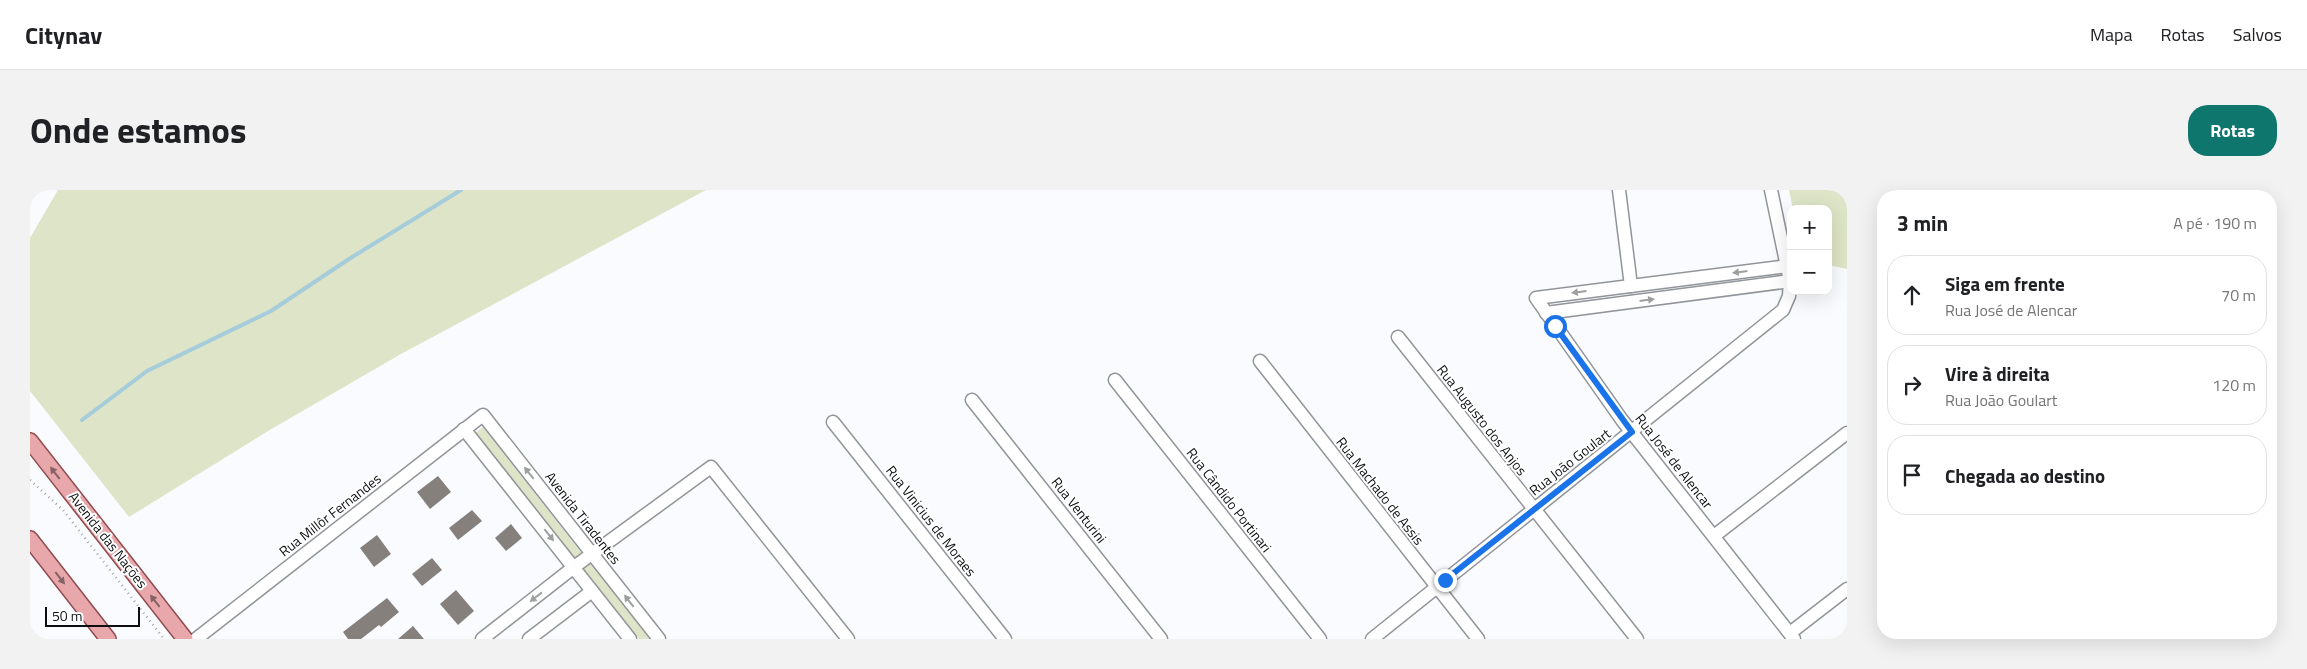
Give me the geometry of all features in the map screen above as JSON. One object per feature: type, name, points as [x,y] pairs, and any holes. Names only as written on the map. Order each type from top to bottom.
[{"type":"main road","name":"Avenida das Nações","points":[[30,441],[186,639]]},
{"type":"main road","points":[[30,539],[108,639]]},
{"type":"street","points":[[1618,190],[1631,286],[1787,266]]},
{"type":"street","name":"Rua João Goulart","points":[[1771,190],[1787,262]]},
{"type":"street","points":[[1546,313],[1787,281]]},
{"type":"street","name":"Rua José de Alencar","points":[[1631,286],[1536,298],[1632,432],[1792,636]]},
{"type":"street","name":"Rua João Goulart","points":[[1372,639],[1783,310],[1790,295]]},
{"type":"street","name":"Rua Augusto dos Anjos","points":[[1398,337],[1637,639]]},
{"type":"street","name":"Rua Machado de Assis","points":[[1260,361],[1478,639]]},
{"type":"street","name":"Rua Cândido Portinari","points":[[1115,380],[1320,639]]},
{"type":"street","name":"Rua Venturini","points":[[972,400],[1161,639]]},
{"type":"street","name":"Rua Millôr Fernandes","points":[[196,639],[483,415]]},
{"type":"street","name":"Avenida Tiradentes","points":[[483,415],[659,639]]},
{"type":"street","name":"Rua Vinicius de Moraes","points":[[833,422],[1005,639]]},
{"type":"street","points":[[464,429],[630,639]]},
{"type":"street","points":[[1714,536],[1847,433]]},
{"type":"street","points":[[482,639],[574,567],[711,467],[848,639]]},
{"type":"street","points":[[1792,636],[1847,589]]},
{"type":"street","points":[[529,639],[592,590]]},
{"type":"path","points":[[30,480],[63,510],[164,639]]},
{"type":"green space","points":[[58,190],[706,190],[401,354],[268,431],[129,517],[30,391],[30,238]]},
{"type":"green space","points":[[1789,190],[1847,190],[1847,269],[1832,266],[1832,205],[1792,205]]},
{"type":"green space","points":[[483,427],[583,555],[576,560],[475,433]]},
{"type":"green space","points":[[591,562],[653,639],[639,639],[583,568]]},
{"type":"building","points":[[438,476],[451,492],[430,509],[417,492]]},
{"type":"building","points":[[472,510],[482,521],[458,540],[449,528]]},
{"type":"building","points":[[511,524],[522,538],[506,551],[495,538]]},
{"type":"building","points":[[377,535],[391,554],[374,567],[360,548]]},
{"type":"building","points":[[432,558],[442,570],[422,586],[412,574]]},
{"type":"building","points":[[456,590],[474,611],[458,625],[440,604]]},
{"type":"building","points":[[387,598],[399,612],[381,627],[379,625],[361,639],[348,639],[343,632]]},
{"type":"building","points":[[413,626],[424,639],[398,639]]},
{"type":"waterway","points":[[82,420],[147,371],[271,311],[349,259],[461,190]]},
{"type":"route","points":[[1445,580],[1632,432],[1555,326]]}]
